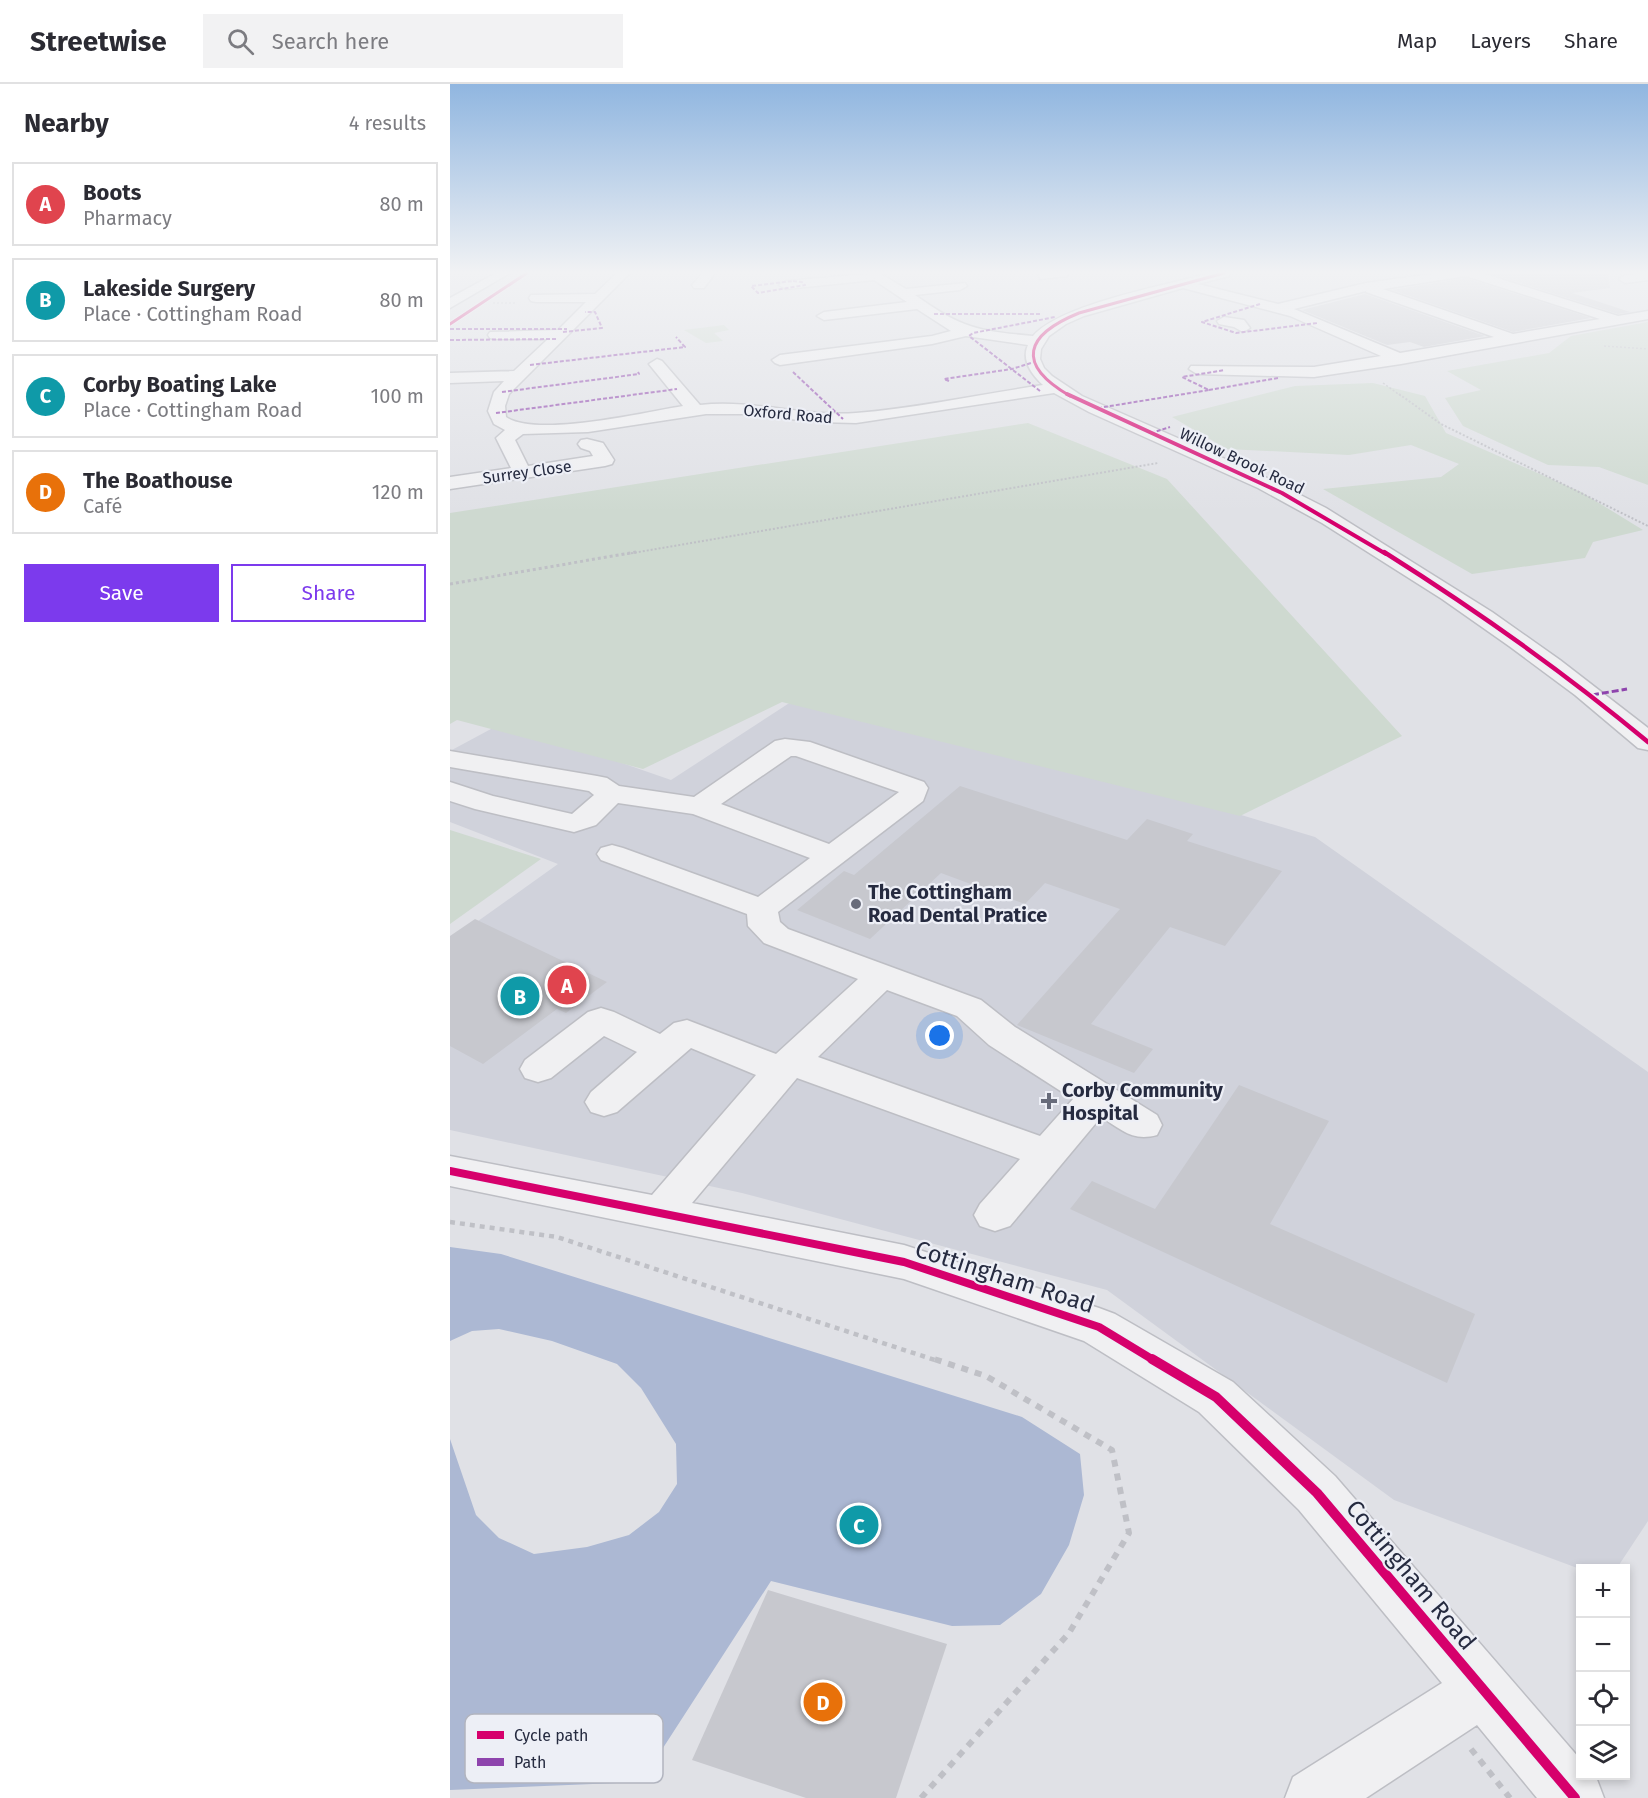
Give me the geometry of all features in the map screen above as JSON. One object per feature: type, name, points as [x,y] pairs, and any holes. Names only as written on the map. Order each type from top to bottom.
[{"type":"street","points":[[519,429],[504,425],[496,413],[496,402],[502,392],[542,353]]},
{"type":"street","points":[[780,360],[833,353]]},
{"type":"street","name":"Willow Brook Road","points":[[1033,353],[1034,362],[1042,375],[1057,388],[1299,501],[1436,585],[1578,685],[1648,742]]},
{"type":"street","points":[[1387,353],[1401,359]]},
{"type":"street","points":[[1197,369],[1314,372],[1434,353]]},
{"type":"street","points":[[638,372],[659,367],[695,410]]},
{"type":"street","points":[[450,378],[519,376]]},
{"type":"street","points":[[949,381],[974,400]]},
{"type":"street","name":"Oxford Road","points":[[519,429],[551,430],[695,410],[725,409],[843,419],[1057,388]]},
{"type":"street","points":[[519,429],[505,438],[522,472]]},
{"type":"street","name":"Surrey Close","points":[[450,483],[605,460],[597,447],[587,444]]},
{"type":"street","points":[[699,806],[785,747],[800,748],[914,788],[913,795],[762,909]]},
{"type":"street","points":[[450,759],[597,784],[611,793],[699,806],[832,856]]},
{"type":"street","points":[[450,791],[485,803],[574,823],[584,820],[597,810],[611,793]]},
{"type":"street","points":[[612,854],[762,909]]},
{"type":"street","points":[[762,909],[764,926],[776,936],[969,1008],[1002,1036],[1143,1125]]},
{"type":"street","points":[[661,1214],[697,1168],[787,1067],[882,975]]},
{"type":"street","points":[[538,1069],[601,1020],[663,1050]]},
{"type":"street","points":[[604,1102],[687,1032],[1047,1154]]},
{"type":"street","points":[[995,1215],[1097,1096]]},
{"type":"street","name":"Cottingham Road","points":[[450,1172],[904,1262],[1099,1327],[1216,1397],[1317,1493],[1464,1702],[1575,1798]]},
{"type":"street","points":[[1314,1798],[1464,1702]]},
{"type":"path","points":[[1376,378],[1441,424],[1648,526]]},
{"type":"path","points":[[450,584],[1200,456]]},
{"type":"path","points":[[450,1222],[557,1237],[986,1376],[1112,1450],[1129,1533],[1069,1633],[921,1798]]},
{"type":"path","points":[[1464,1702],[1510,1798]]},
{"type":"shaded area","points":[[1549,353],[1648,353],[1648,485],[1599,467],[1548,465],[1463,426],[1445,398],[1481,390],[1447,371]]},
{"type":"shaded area","points":[[1373,383],[1425,396],[1446,433],[1581,492],[1643,530],[1593,542],[1585,558],[1472,574],[1323,489],[1441,477],[1459,464],[1411,445],[1349,455],[1227,449],[1172,417],[1295,386]]},
{"type":"shaded area","points":[[1028,423],[1167,479],[1402,736],[1240,816],[782,702],[643,769],[457,720],[450,724],[450,513]]},
{"type":"shaded area","name":"Corby Community Hospital","points":[[814,687],[1315,837],[1648,1072],[1648,1521],[1620,1564],[1576,1564],[1576,1568],[1394,1500],[1107,1290],[742,1193],[450,1130],[450,941],[558,864],[450,822],[450,751],[504,722],[671,780]]},
{"type":"shaded area","points":[[450,830],[541,859],[450,924]]},
{"type":"water","points":[[450,1247],[501,1254],[1022,1417],[1080,1454],[1084,1495],[1069,1545],[1041,1594],[1000,1625],[952,1626],[771,1581],[663,1748],[663,1714],[465,1714],[465,1783],[617,1783],[450,1790],[450,1439],[476,1515],[499,1538],[534,1554],[587,1547],[629,1535],[659,1512],[677,1484],[676,1444],[641,1388],[617,1364],[552,1341],[499,1329],[472,1331],[450,1341]]},
{"type":"building","points":[[960,786],[1127,840],[1147,819],[1193,834],[1187,841],[1282,871],[1225,946],[1170,927],[1091,1024],[1153,1049],[1134,1073],[1017,1025],[1120,909],[1045,883],[1025,904],[941,873],[870,939],[797,910],[844,871],[854,875]]},
{"type":"building","points":[[475,919],[607,982],[566,1013],[557,1009],[483,1064],[450,1046],[450,936]]},
{"type":"building","points":[[1239,1085],[1329,1121],[1270,1224],[1475,1314],[1447,1383],[1070,1209],[1092,1181],[1155,1209]]},
{"type":"building","points":[[768,1590],[947,1644],[896,1798],[806,1798],[692,1760]]},
{"type":"marked path","points":[[530,365],[638,353]]},
{"type":"marked path","points":[[991,353],[1040,391]]},
{"type":"marked path","points":[[949,381],[944,379],[1012,369],[1034,362]]},
{"type":"marked path","points":[[1098,408],[1209,390],[1182,377],[1225,370]]},
{"type":"marked path","points":[[502,392],[639,374],[638,372]]},
{"type":"marked path","points":[[793,372],[843,419]]},
{"type":"marked path","points":[[1209,390],[1278,378]]},
{"type":"marked path","points":[[496,413],[677,389]]},
{"type":"marked path","points":[[1151,433],[1170,427]]},
{"type":"marked path","points":[[1592,695],[1627,689]]},
{"type":"cycle path","points":[[1033,353],[1037,369],[1046,380],[1076,400],[1265,484],[1298,501],[1450,594],[1584,690],[1648,742]]},
{"type":"cycle path","points":[[450,1171],[904,1262],[1099,1327],[1216,1397],[1317,1493],[1575,1798]]},
{"type":"place","name":"The Cottingham Road Dental Pratice","points":[[856,904]]},
{"type":"place","name":"Boots","points":[[567,985]]},
{"type":"place","name":"Lakeside Surgery","points":[[520,996]]},
{"type":"place","name":"Corby Community Hospital","points":[[1049,1101]]},
{"type":"place","name":"Corby Boating Lake","points":[[859,1525]]},
{"type":"place","name":"The Boathouse","points":[[823,1702]]}]
